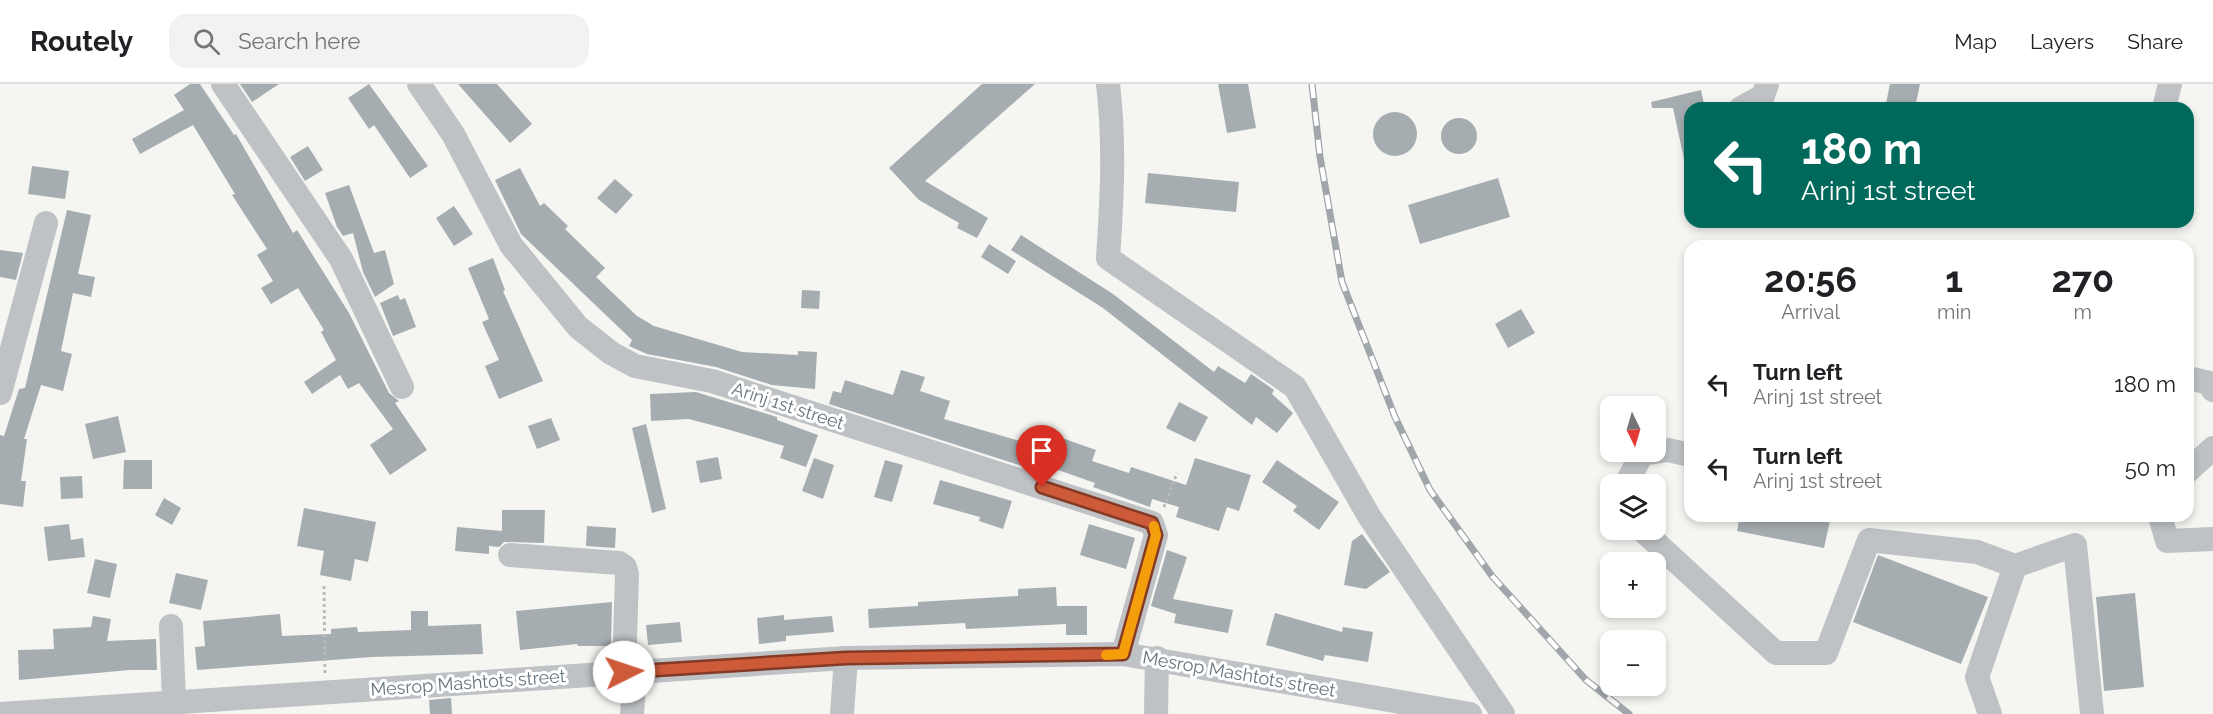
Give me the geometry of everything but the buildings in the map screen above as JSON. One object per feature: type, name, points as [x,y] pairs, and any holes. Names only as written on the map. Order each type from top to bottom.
[{"type":"street","points":[[223,84],[341,259],[402,387]]},
{"type":"street","name":"Arinj 1st street","points":[[419,84],[453,134],[511,245],[578,327],[611,353],[634,366],[712,381],[1152,523],[1156,528]]},
{"type":"street","points":[[1108,84],[1113,125],[1114,169],[1108,258],[1295,387],[1369,516],[1503,714]]},
{"type":"street","points":[[1752,102],[1763,96],[1767,84]]},
{"type":"street","points":[[2165,102],[2169,84]]},
{"type":"street","points":[[0,393],[46,224]]},
{"type":"street","points":[[2194,379],[2210,383],[2213,390]]},
{"type":"street","points":[[2194,465],[2213,448]]},
{"type":"street","points":[[1631,474],[1642,454],[1668,450],[1684,454]]},
{"type":"street","points":[[2162,522],[2167,541],[2213,539]]},
{"type":"street","points":[[1123,654],[1156,528]]},
{"type":"street","points":[[1653,540],[1776,653],[1826,653],[1869,540],[1977,552],[2015,566],[2075,545],[2092,714]]},
{"type":"street","points":[[510,555],[619,563],[625,567],[632,714]]},
{"type":"street","points":[[1990,714],[1977,677],[2015,566]]},
{"type":"street","points":[[171,626],[174,702]]},
{"type":"street","name":"Mesrop Mashtots street","points":[[0,714],[846,658],[1123,654],[1157,658],[1470,714]]},
{"type":"street","points":[[842,714],[846,658]]},
{"type":"street","points":[[1156,714],[1157,658]]},
{"type":"path","points":[[1156,528],[1177,473]]},
{"type":"path","points":[[324,586],[326,693]]},
{"type":"railway","points":[[1312,84],[1320,157],[1342,282],[1395,417],[1430,490],[1492,576],[1586,680],[1629,714]]},
{"type":"slow traffic","points":[[1106,655],[1123,654],[1156,535],[1154,526]]},
{"type":"route","points":[[624,672],[846,658],[1123,654],[1156,528],[1152,523],[1042,487]]}]
